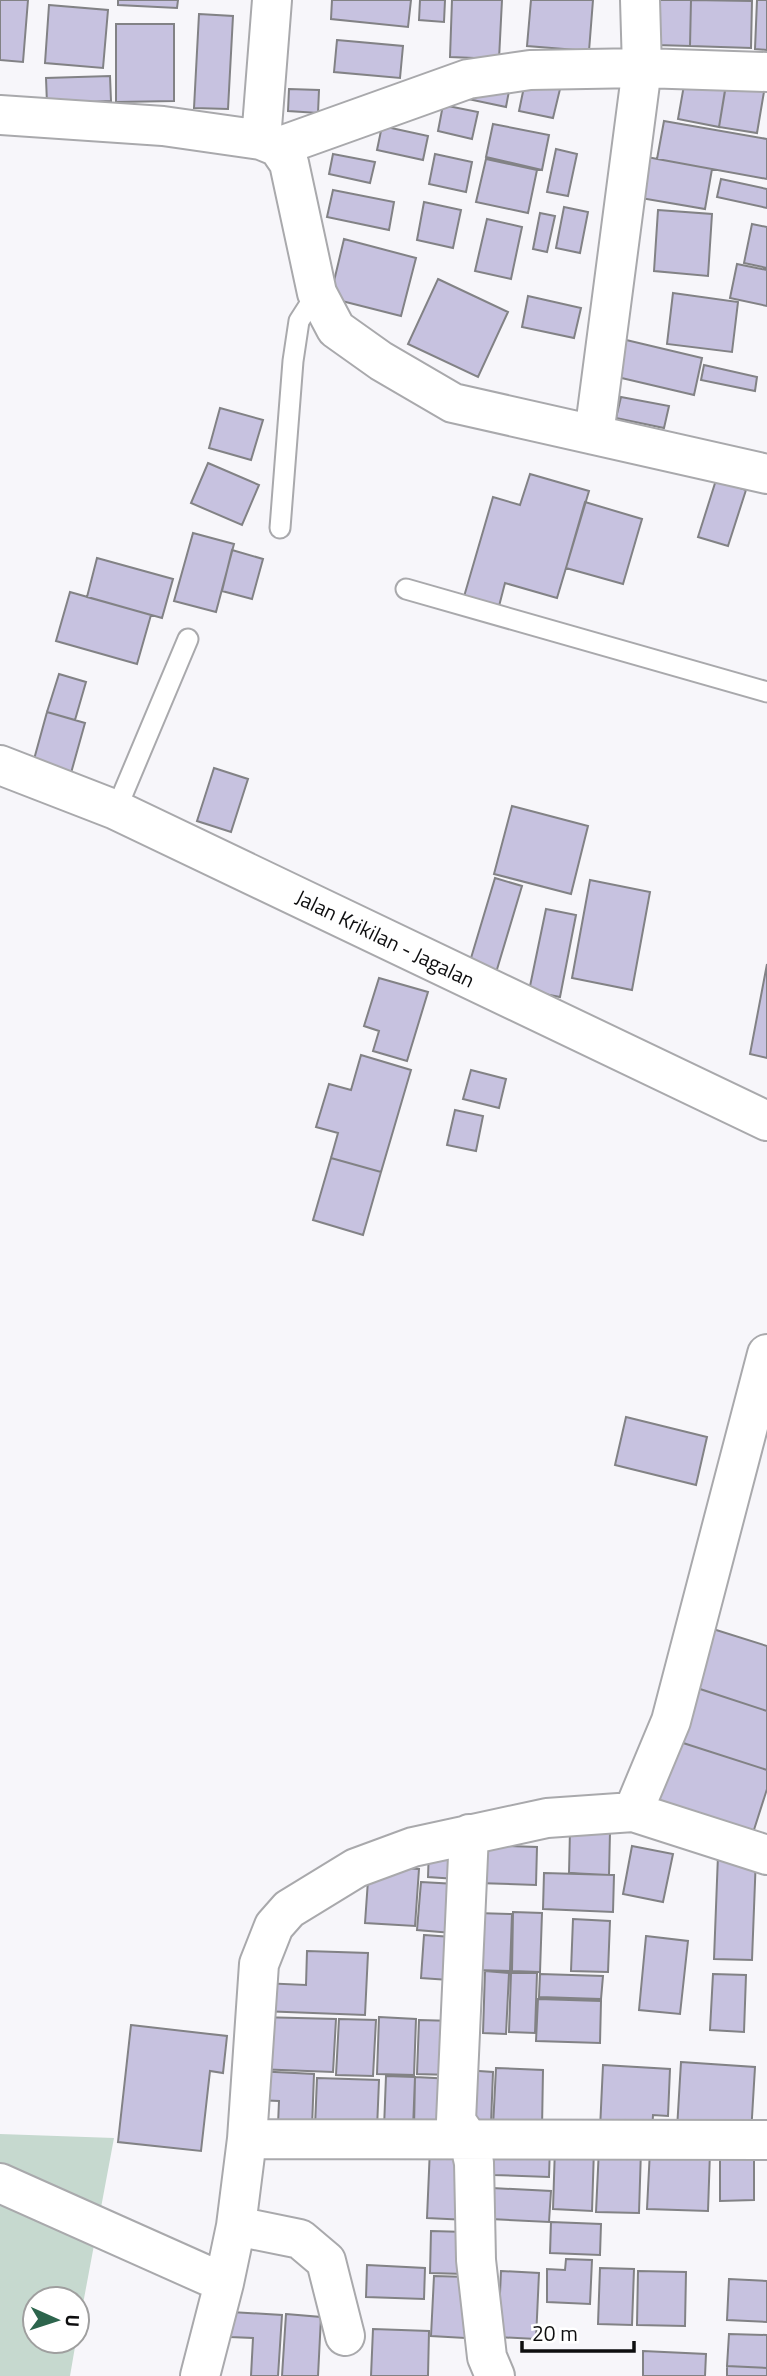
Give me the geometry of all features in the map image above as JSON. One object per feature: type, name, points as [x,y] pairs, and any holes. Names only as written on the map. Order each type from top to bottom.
[{"type":"street","points":[[272,0],[270,144],[289,163],[317,293],[336,329],[381,361],[453,402],[767,474]]},
{"type":"street","points":[[594,435],[642,68],[640,0]]},
{"type":"street","points":[[0,115],[163,126],[270,144],[468,79],[530,71],[642,68],[767,72]]},
{"type":"street","name":"Jalan Krikilan - Jagalan","points":[[0,765],[116,810],[767,1121]]},
{"type":"street","points":[[634,1812],[671,1721],[767,1354]]},
{"type":"street","points":[[200,2376],[236,2226],[247,2139],[259,1964],[274,1926],[289,1909],[356,1868],[413,1847],[547,1818],[634,1812],[767,1856]]},
{"type":"street","points":[[469,1834],[456,2120],[469,2140],[474,2163],[476,2260],[487,2357],[495,2376]]},
{"type":"street","points":[[247,2139],[767,2140]]},
{"type":"street","points":[[0,2183],[224,2283]]},
{"type":"street","points":[[236,2226],[300,2239],[326,2262],[345,2336]]},
{"type":"lane","points":[[280,528],[289,400],[299,321],[317,293]]},
{"type":"lane","points":[[406,589],[767,692]]},
{"type":"lane","points":[[116,810],[188,639]]},
{"type":"green space","points":[[0,2134],[114,2138],[87,2285],[21,2285],[21,2355],[74,2355],[70,2376],[0,2376]]},
{"type":"building","points":[[0,0],[28,0],[23,62],[0,60]]},
{"type":"building","points":[[118,0],[178,0],[177,8],[118,5]]},
{"type":"building","points":[[332,0],[411,0],[408,27],[331,19]]},
{"type":"building","points":[[420,0],[445,0],[444,22],[419,20]]},
{"type":"building","points":[[452,0],[502,0],[499,59],[450,57]]},
{"type":"building","points":[[531,0],[593,0],[589,51],[527,46]]},
{"type":"building","points":[[657,0],[691,0],[690,46],[656,45]]},
{"type":"building","points":[[691,0],[752,1],[751,48],[690,46]]},
{"type":"building","points":[[757,0],[767,0],[767,50],[755,49]]},
{"type":"building","points":[[49,5],[108,10],[103,68],[45,63]]},
{"type":"building","points":[[199,14],[233,16],[228,109],[194,108]]},
{"type":"building","points":[[116,24],[174,24],[174,101],[116,102]]},
{"type":"building","points":[[337,40],[403,46],[400,78],[334,72]]},
{"type":"building","points":[[728,73],[766,80],[757,133],[719,127]]},
{"type":"building","points":[[110,76],[111,101],[47,104],[46,78]]},
{"type":"building","points":[[727,78],[719,127],[678,119],[684,85]]},
{"type":"building","points":[[525,82],[560,89],[553,118],[519,111]]},
{"type":"building","points":[[472,83],[509,91],[506,107],[468,99]]},
{"type":"building","points":[[289,89],[319,90],[318,113],[288,111]]},
{"type":"building","points":[[443,105],[478,112],[472,139],[438,131]]},
{"type":"building","points":[[664,121],[767,139],[767,179],[657,159]]},
{"type":"building","points":[[493,124],[549,135],[542,170],[486,157]]},
{"type":"building","points":[[382,126],[428,136],[423,160],[377,150]]},
{"type":"building","points":[[556,149],[577,154],[568,196],[547,192]]},
{"type":"building","points":[[333,154],[375,162],[370,183],[329,174]]},
{"type":"building","points":[[435,154],[472,162],[466,192],[429,184]]},
{"type":"building","points":[[636,155],[712,169],[705,209],[629,196]]},
{"type":"building","points":[[486,159],[537,170],[528,213],[476,202]]},
{"type":"building","points":[[721,179],[767,189],[767,208],[717,197]]},
{"type":"building","points":[[333,190],[394,202],[389,230],[327,217]]},
{"type":"building","points":[[424,202],[461,210],[453,248],[417,240]]},
{"type":"building","points":[[564,207],[588,212],[580,253],[556,248]]},
{"type":"building","points":[[658,210],[712,214],[708,276],[654,271]]},
{"type":"building","points":[[540,213],[555,216],[547,252],[533,249]]},
{"type":"building","points":[[487,219],[522,227],[511,279],[475,271]]},
{"type":"building","points":[[752,224],[767,227],[767,268],[744,263]]},
{"type":"building","points":[[344,239],[416,258],[401,316],[330,298]]},
{"type":"building","points":[[737,264],[767,270],[767,306],[730,298]]},
{"type":"building","points":[[438,279],[508,312],[478,377],[408,344]]},
{"type":"building","points":[[673,293],[738,302],[732,352],[667,344]]},
{"type":"building","points":[[528,296],[581,308],[574,338],[522,327]]},
{"type":"building","points":[[622,339],[702,358],[694,395],[613,376]]},
{"type":"building","points":[[704,365],[757,377],[755,391],[701,380]]},
{"type":"building","points":[[621,397],[669,406],[664,428],[616,418]]},
{"type":"building","points":[[220,408],[263,420],[251,460],[209,448]]},
{"type":"building","points":[[208,463],[259,485],[242,525],[191,503]]},
{"type":"building","points":[[530,474],[589,491],[557,598],[505,583],[498,610],[463,600],[493,497],[520,505]]},
{"type":"building","points":[[716,480],[746,490],[728,546],[698,537]]},
{"type":"building","points":[[585,502],[642,519],[623,584],[566,568]]},
{"type":"building","points":[[193,533],[234,544],[216,612],[174,601]]},
{"type":"building","points":[[232,550],[263,559],[252,599],[222,591]]},
{"type":"building","points":[[97,558],[173,579],[162,618],[87,597]]},
{"type":"building","points":[[70,592],[151,615],[137,664],[56,641]]},
{"type":"building","points":[[59,674],[86,682],[75,720],[47,712]]},
{"type":"building","points":[[47,712],[85,723],[71,773],[33,763]]},
{"type":"building","points":[[214,768],[248,779],[231,832],[197,821]]},
{"type":"building","points":[[512,806],[588,826],[571,894],[494,874]]},
{"type":"building","points":[[495,878],[522,886],[495,976],[468,968]]},
{"type":"building","points":[[590,880],[650,892],[632,990],[572,978]]},
{"type":"building","points":[[546,909],[576,915],[560,997],[529,991]]},
{"type":"building","points":[[767,964],[767,1058],[750,1054]]},
{"type":"building","points":[[379,978],[428,992],[407,1061],[373,1051],[379,1031],[364,1026]]},
{"type":"building","points":[[361,1055],[411,1070],[381,1172],[331,1158],[338,1133],[316,1127],[329,1084],[351,1090]]},
{"type":"building","points":[[471,1070],[506,1079],[499,1108],[463,1099]]},
{"type":"building","points":[[455,1110],[483,1116],[476,1151],[447,1145]]},
{"type":"building","points":[[331,1158],[381,1172],[363,1235],[313,1220]]},
{"type":"building","points":[[626,1417],[707,1437],[696,1485],[615,1465]]},
{"type":"building","points":[[713,1629],[767,1646],[767,1711],[694,1687]]},
{"type":"building","points":[[694,1687],[767,1711],[767,1770],[677,1741]]},
{"type":"building","points":[[677,1741],[767,1770],[767,1789],[752,1836],[656,1805]]},
{"type":"building","points":[[570,1830],[610,1832],[609,1875],[569,1873]]},
{"type":"building","points":[[479,1845],[537,1847],[536,1885],[477,1883]]},
{"type":"building","points":[[632,1846],[673,1854],[663,1902],[623,1894]]},
{"type":"building","points":[[429,1848],[458,1850],[456,1879],[428,1877]]},
{"type":"building","points":[[718,1855],[756,1856],[752,1960],[714,1959]]},
{"type":"building","points":[[369,1866],[419,1869],[415,1926],[365,1923]]},
{"type":"building","points":[[544,1873],[614,1875],[613,1912],[543,1909]]},
{"type":"building","points":[[421,1882],[456,1884],[452,1933],[417,1930]]},
{"type":"building","points":[[513,1912],[542,1913],[540,1972],[512,1971]]},
{"type":"building","points":[[476,1913],[512,1914],[510,1971],[475,1970]]},
{"type":"building","points":[[573,1919],[610,1921],[608,1972],[571,1971]]},
{"type":"building","points":[[424,1935],[452,1937],[449,1980],[421,1978]]},
{"type":"building","points":[[646,1936],[688,1941],[680,2014],[639,2010]]},
{"type":"building","points":[[307,1951],[368,1953],[365,2015],[261,2011],[262,1983],[306,1985]]},
{"type":"building","points":[[485,1971],[509,1973],[506,2034],[483,2033]]},
{"type":"building","points":[[511,1973],[537,1973],[535,2033],[509,2032]]},
{"type":"building","points":[[540,1974],[603,1976],[601,1999],[539,1997]]},
{"type":"building","points":[[713,1974],[746,1975],[744,2032],[710,2030]]},
{"type":"building","points":[[538,1999],[601,2001],[600,2043],[536,2041]]},
{"type":"building","points":[[258,2017],[336,2019],[333,2072],[256,2069]]},
{"type":"building","points":[[379,2017],[416,2019],[414,2075],[377,2074]]},
{"type":"building","points":[[339,2019],[376,2020],[373,2076],[336,2075]]},
{"type":"building","points":[[419,2020],[453,2021],[451,2075],[417,2074]]},
{"type":"building","points":[[131,2025],[227,2036],[223,2073],[210,2071],[201,2151],[118,2142]]},
{"type":"building","points":[[681,2062],[755,2067],[751,2134],[677,2129]]},
{"type":"building","points":[[603,2065],[670,2069],[668,2116],[653,2115],[652,2132],[600,2129]]},
{"type":"building","points":[[496,2068],[543,2070],[542,2129],[493,2127]]},
{"type":"building","points":[[464,2070],[493,2072],[491,2124],[462,2123]]},
{"type":"building","points":[[255,2071],[314,2074],[312,2127],[278,2125],[279,2101],[254,2100]]},
{"type":"building","points":[[386,2076],[415,2077],[413,2129],[384,2128]]},
{"type":"building","points":[[415,2077],[453,2079],[451,2130],[414,2128]]},
{"type":"building","points":[[317,2078],[379,2080],[377,2129],[315,2127]]},
{"type":"building","points":[[494,2144],[550,2146],[549,2177],[493,2175]]},
{"type":"building","points":[[555,2147],[594,2149],[592,2211],[553,2209]]},
{"type":"building","points":[[754,2147],[754,2200],[720,2201],[720,2148]]},
{"type":"building","points":[[430,2148],[470,2150],[467,2220],[427,2218]]},
{"type":"building","points":[[599,2148],[641,2150],[639,2213],[596,2212]]},
{"type":"building","points":[[650,2150],[710,2152],[708,2211],[647,2209]]},
{"type":"building","points":[[492,2188],[551,2191],[549,2222],[491,2219]]},
{"type":"building","points":[[551,2222],[601,2224],[600,2255],[550,2253]]},
{"type":"building","points":[[431,2231],[466,2232],[465,2274],[430,2273]]},
{"type":"building","points":[[566,2259],[592,2260],[590,2304],[547,2302],[547,2269],[565,2270]]},
{"type":"building","points":[[367,2265],[425,2268],[424,2299],[366,2297]]},
{"type":"building","points":[[600,2268],[634,2269],[632,2325],[598,2324]]},
{"type":"building","points":[[501,2271],[539,2273],[536,2339],[498,2337]]},
{"type":"building","points":[[638,2271],[686,2272],[685,2326],[637,2325]]},
{"type":"building","points":[[434,2276],[468,2277],[465,2338],[431,2336]]},
{"type":"building","points":[[729,2279],[767,2281],[767,2322],[727,2320]]},
{"type":"building","points":[[231,2312],[282,2315],[278,2376],[251,2376],[253,2338],[230,2337]]},
{"type":"building","points":[[286,2314],[321,2317],[318,2376],[282,2376]]},
{"type":"building","points":[[373,2329],[429,2331],[428,2376],[371,2376]]},
{"type":"building","points":[[729,2334],[767,2335],[767,2368],[727,2366]]},
{"type":"building","points":[[643,2351],[706,2354],[705,2376],[643,2376]]},
{"type":"building","points":[[727,2366],[767,2368],[767,2376],[727,2376]]}]
